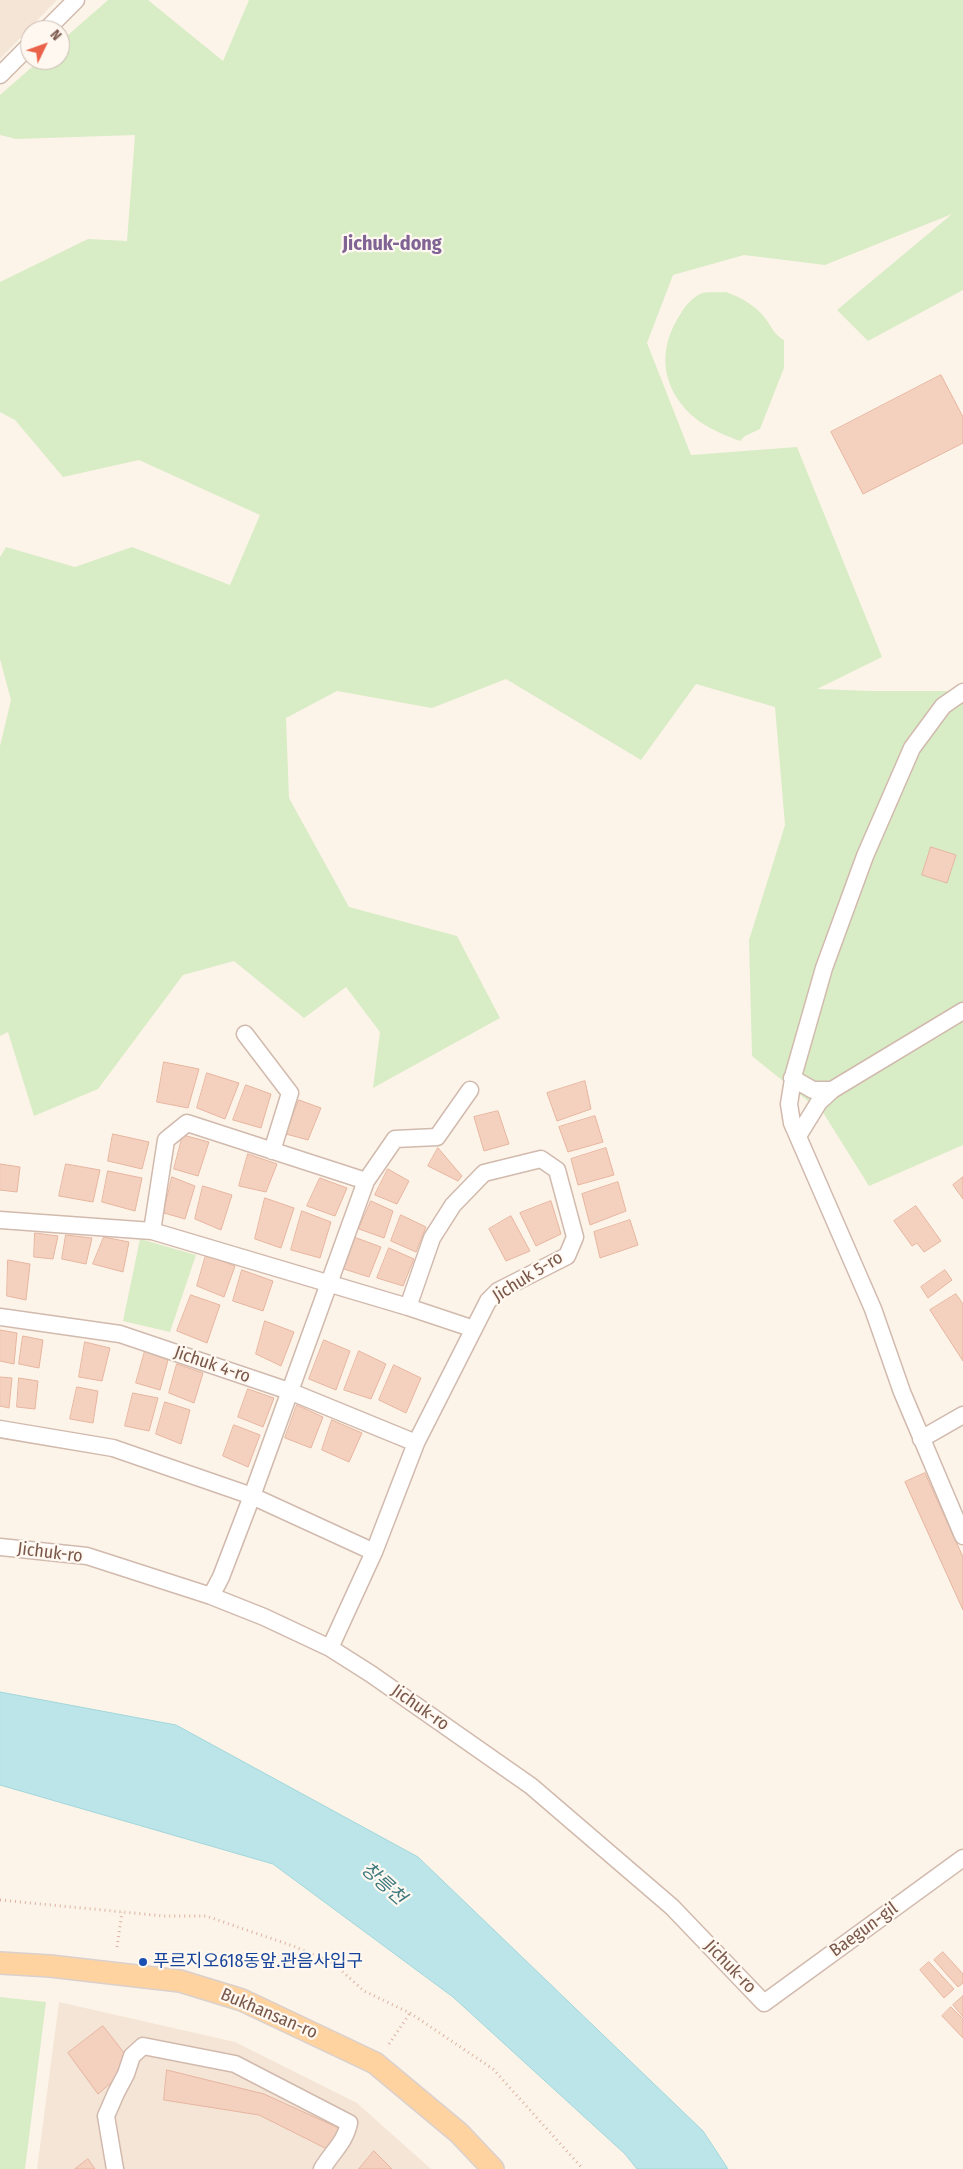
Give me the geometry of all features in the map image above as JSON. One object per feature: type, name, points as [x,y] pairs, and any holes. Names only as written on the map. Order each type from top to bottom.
[{"type":"main road","name":"Bukhansan-ro","points":[[0,1963],[50,1966],[180,1981],[242,2000],[375,2063],[459,2133],[493,2169]]},
{"type":"street","points":[[56,20],[76,0]]},
{"type":"street","points":[[0,75],[20,55]]},
{"type":"street","points":[[963,692],[942,706],[912,748],[865,856],[824,968],[792,1078],[789,1104],[792,1123],[873,1309],[902,1392],[963,1536]]},
{"type":"street","points":[[798,1136],[818,1102],[832,1090],[963,1011]]},
{"type":"street","points":[[245,1034],[290,1093],[272,1151]]},
{"type":"street","points":[[792,1078],[814,1090],[832,1090]]},
{"type":"street","points":[[211,1596],[221,1577],[252,1496],[366,1181],[395,1139],[437,1137],[470,1090]]},
{"type":"street","points":[[152,1231],[166,1140],[187,1124],[366,1181]]},
{"type":"street","name":"Jichuk 5-ro","points":[[330,1648],[374,1552],[416,1442],[488,1301],[498,1291],[566,1256],[575,1237],[558,1170],[541,1159],[484,1173],[453,1205],[432,1238],[408,1307]]},
{"type":"street","points":[[0,1220],[152,1231],[408,1307],[474,1330]]},
{"type":"street","name":"Jichuk 4-ro","points":[[0,1317],[120,1334],[289,1391],[416,1442]]},
{"type":"street","points":[[921,1439],[963,1415]]},
{"type":"street","points":[[0,1429],[113,1448],[252,1496],[374,1552]]},
{"type":"street","name":"Jichuk-ro","points":[[0,1547],[87,1556],[211,1596],[264,1617],[330,1648],[371,1674],[531,1786],[672,1907],[764,2003]]},
{"type":"street","name":"Baegun-gil","points":[[764,2003],[963,1858]]},
{"type":"street","points":[[115,2169],[106,2116],[126,2074],[132,2056],[143,2046],[235,2064],[349,2123],[347,2134],[341,2146],[322,2169]]},
{"type":"path","points":[[0,1900],[164,1916],[206,1916],[293,1946],[333,1963],[364,1991],[410,2013],[492,2069],[583,2169]]},
{"type":"path","points":[[117,1947],[122,1912]]},
{"type":"path","points":[[389,2044],[410,2013]]},
{"type":"shaded area","points":[[0,0],[57,0],[38,20],[20,20],[20,38],[0,59]]},
{"type":"shaded area","points":[[59,2002],[235,2042],[357,2103],[431,2169],[37,2169]]},
{"type":"green space","points":[[108,0],[148,0],[223,61],[249,0],[963,0],[963,290],[868,341],[837,310],[952,214],[825,265],[744,255],[673,275],[647,343],[691,455],[797,447],[882,657],[817,689],[963,691],[963,1145],[869,1186],[824,1114],[752,1056],[749,940],[785,825],[775,707],[696,684],[641,760],[506,679],[432,708],[337,691],[286,718],[289,798],[349,907],[457,936],[500,1018],[373,1088],[380,1032],[346,987],[304,1018],[234,961],[183,975],[98,1089],[34,1116],[8,1032],[0,1036],[0,746],[11,700],[0,659],[0,557],[6,547],[75,567],[132,547],[230,585],[260,515],[139,460],[63,477],[15,420],[0,412],[0,282],[88,239],[127,241],[135,135],[16,139],[0,135],[0,95],[29,70],[70,70],[70,33]]},
{"type":"green space","points":[[726,292],[755,307],[784,340],[784,368],[760,429],[745,436],[740,441],[724,435],[694,418],[675,394],[669,383],[666,371],[665,359],[669,336],[674,324],[685,308],[700,294]]},
{"type":"green space","points":[[140,1239],[196,1255],[170,1332],[123,1321]]},
{"type":"green space","points":[[0,1997],[46,2002],[25,2169],[0,2169]]},
{"type":"water","name":"창릉천","points":[[0,1692],[176,1725],[418,1857],[703,2131],[728,2169],[637,2169],[625,2154],[453,1997],[273,1864],[0,1785]]},
{"type":"building","points":[[941,375],[963,417],[963,443],[863,494],[831,432]]},
{"type":"building","points":[[931,847],[956,855],[947,883],[922,875]]},
{"type":"building","points":[[164,1062],[199,1069],[188,1108],[157,1102]]},
{"type":"building","points":[[207,1073],[239,1083],[225,1119],[197,1108]]},
{"type":"building","points":[[585,1081],[591,1109],[557,1121],[547,1093]]},
{"type":"building","points":[[246,1085],[271,1094],[261,1128],[233,1120]]},
{"type":"building","points":[[299,1100],[321,1108],[308,1140],[286,1134]]},
{"type":"building","points":[[498,1111],[509,1144],[484,1151],[474,1117]]},
{"type":"building","points":[[595,1116],[603,1142],[568,1152],[559,1127]]},
{"type":"building","points":[[113,1134],[149,1142],[142,1169],[108,1161]]},
{"type":"building","points":[[183,1135],[209,1142],[198,1176],[174,1169]]},
{"type":"building","points":[[438,1148],[462,1176],[458,1181],[428,1166]]},
{"type":"building","points":[[606,1148],[614,1175],[578,1185],[571,1159]]},
{"type":"building","points":[[248,1154],[277,1164],[266,1192],[239,1186]]},
{"type":"building","points":[[0,1164],[20,1167],[17,1192],[0,1190]]},
{"type":"building","points":[[66,1164],[100,1170],[93,1202],[59,1196]]},
{"type":"building","points":[[388,1169],[409,1181],[397,1204],[375,1195]]},
{"type":"building","points":[[108,1171],[142,1178],[135,1211],[102,1202]]},
{"type":"building","points":[[172,1177],[195,1186],[185,1219],[164,1213]]},
{"type":"building","points":[[963,1177],[963,1199],[953,1185]]},
{"type":"building","points":[[320,1178],[347,1188],[335,1216],[307,1206]]},
{"type":"building","points":[[618,1182],[626,1211],[590,1225],[582,1194]]},
{"type":"building","points":[[203,1186],[232,1195],[221,1230],[195,1219]]},
{"type":"building","points":[[265,1198],[294,1208],[281,1248],[255,1239]]},
{"type":"building","points":[[371,1201],[393,1211],[384,1238],[359,1229]]},
{"type":"building","points":[[551,1201],[561,1234],[536,1246],[520,1213]]},
{"type":"building","points":[[916,1206],[941,1241],[924,1252],[917,1243],[912,1246],[894,1221]]},
{"type":"building","points":[[302,1211],[331,1222],[320,1258],[291,1250]]},
{"type":"building","points":[[401,1215],[426,1227],[416,1252],[391,1241]]},
{"type":"building","points":[[511,1216],[530,1251],[506,1261],[489,1229]]},
{"type":"building","points":[[630,1220],[638,1245],[600,1258],[594,1232]]},
{"type":"building","points":[[35,1233],[58,1236],[53,1259],[34,1257]]},
{"type":"building","points":[[66,1235],[92,1238],[86,1264],[62,1259]]},
{"type":"building","points":[[104,1237],[129,1242],[123,1272],[93,1264]]},
{"type":"building","points":[[354,1237],[381,1247],[369,1277],[344,1269]]},
{"type":"building","points":[[389,1248],[414,1259],[403,1286],[377,1278]]},
{"type":"building","points":[[206,1255],[235,1266],[224,1297],[197,1286]]},
{"type":"building","points":[[8,1260],[30,1264],[26,1300],[7,1296]]},
{"type":"building","points":[[242,1270],[273,1281],[263,1311],[233,1301]]},
{"type":"building","points":[[945,1270],[952,1280],[928,1298],[921,1287]]},
{"type":"building","points":[[956,1294],[963,1304],[963,1361],[930,1310]]},
{"type":"building","points":[[191,1295],[220,1305],[207,1343],[177,1331]]},
{"type":"building","points":[[265,1321],[294,1332],[281,1366],[256,1354]]},
{"type":"building","points":[[0,1330],[17,1333],[14,1364],[0,1361]]},
{"type":"building","points":[[23,1336],[43,1340],[39,1368],[19,1364]]},
{"type":"building","points":[[324,1340],[350,1351],[336,1390],[309,1379]]},
{"type":"building","points":[[85,1342],[110,1348],[102,1381],[79,1377]]},
{"type":"building","points":[[145,1351],[168,1360],[160,1390],[136,1383]]},
{"type":"building","points":[[359,1351],[386,1364],[371,1399],[344,1390]]},
{"type":"building","points":[[177,1364],[203,1373],[194,1403],[169,1393]]},
{"type":"building","points":[[394,1365],[421,1378],[406,1413],[379,1400]]},
{"type":"building","points":[[0,1377],[12,1378],[9,1408],[0,1406]]},
{"type":"building","points":[[19,1378],[38,1381],[35,1409],[17,1407]]},
{"type":"building","points":[[77,1387],[98,1391],[93,1423],[70,1419]]},
{"type":"building","points":[[248,1389],[274,1398],[263,1427],[238,1417]]},
{"type":"building","points":[[133,1393],[158,1398],[149,1431],[125,1426]]},
{"type":"building","points":[[165,1402],[190,1410],[181,1444],[156,1434]]},
{"type":"building","points":[[297,1405],[323,1417],[311,1448],[285,1438]]},
{"type":"building","points":[[332,1420],[362,1433],[349,1462],[322,1450]]},
{"type":"building","points":[[234,1425],[260,1435],[248,1467],[223,1456]]},
{"type":"building","points":[[925,1473],[963,1557],[963,1610],[905,1482]]},
{"type":"building","points":[[943,1952],[963,1974],[963,1983],[958,1987],[934,1960]]},
{"type":"building","points":[[929,1962],[954,1989],[944,1998],[920,1970]]},
{"type":"building","points":[[963,1996],[963,2017],[953,2005]]},
{"type":"building","points":[[951,2007],[963,2019],[963,2038],[942,2016]]},
{"type":"building","points":[[103,2026],[125,2054],[120,2075],[98,2094],[68,2053]]},
{"type":"building","points":[[167,2070],[264,2094],[343,2130],[329,2150],[259,2115],[164,2100]]},
{"type":"building","points":[[374,2151],[392,2169],[359,2169]]},
{"type":"building","points":[[88,2159],[95,2169],[75,2169]]},
{"type":"place","name":"푸르지오618동앞.관음사입구","points":[[143,1962]]},
{"type":"district","name":"Jichuk-dong","points":[[392,244]]}]
